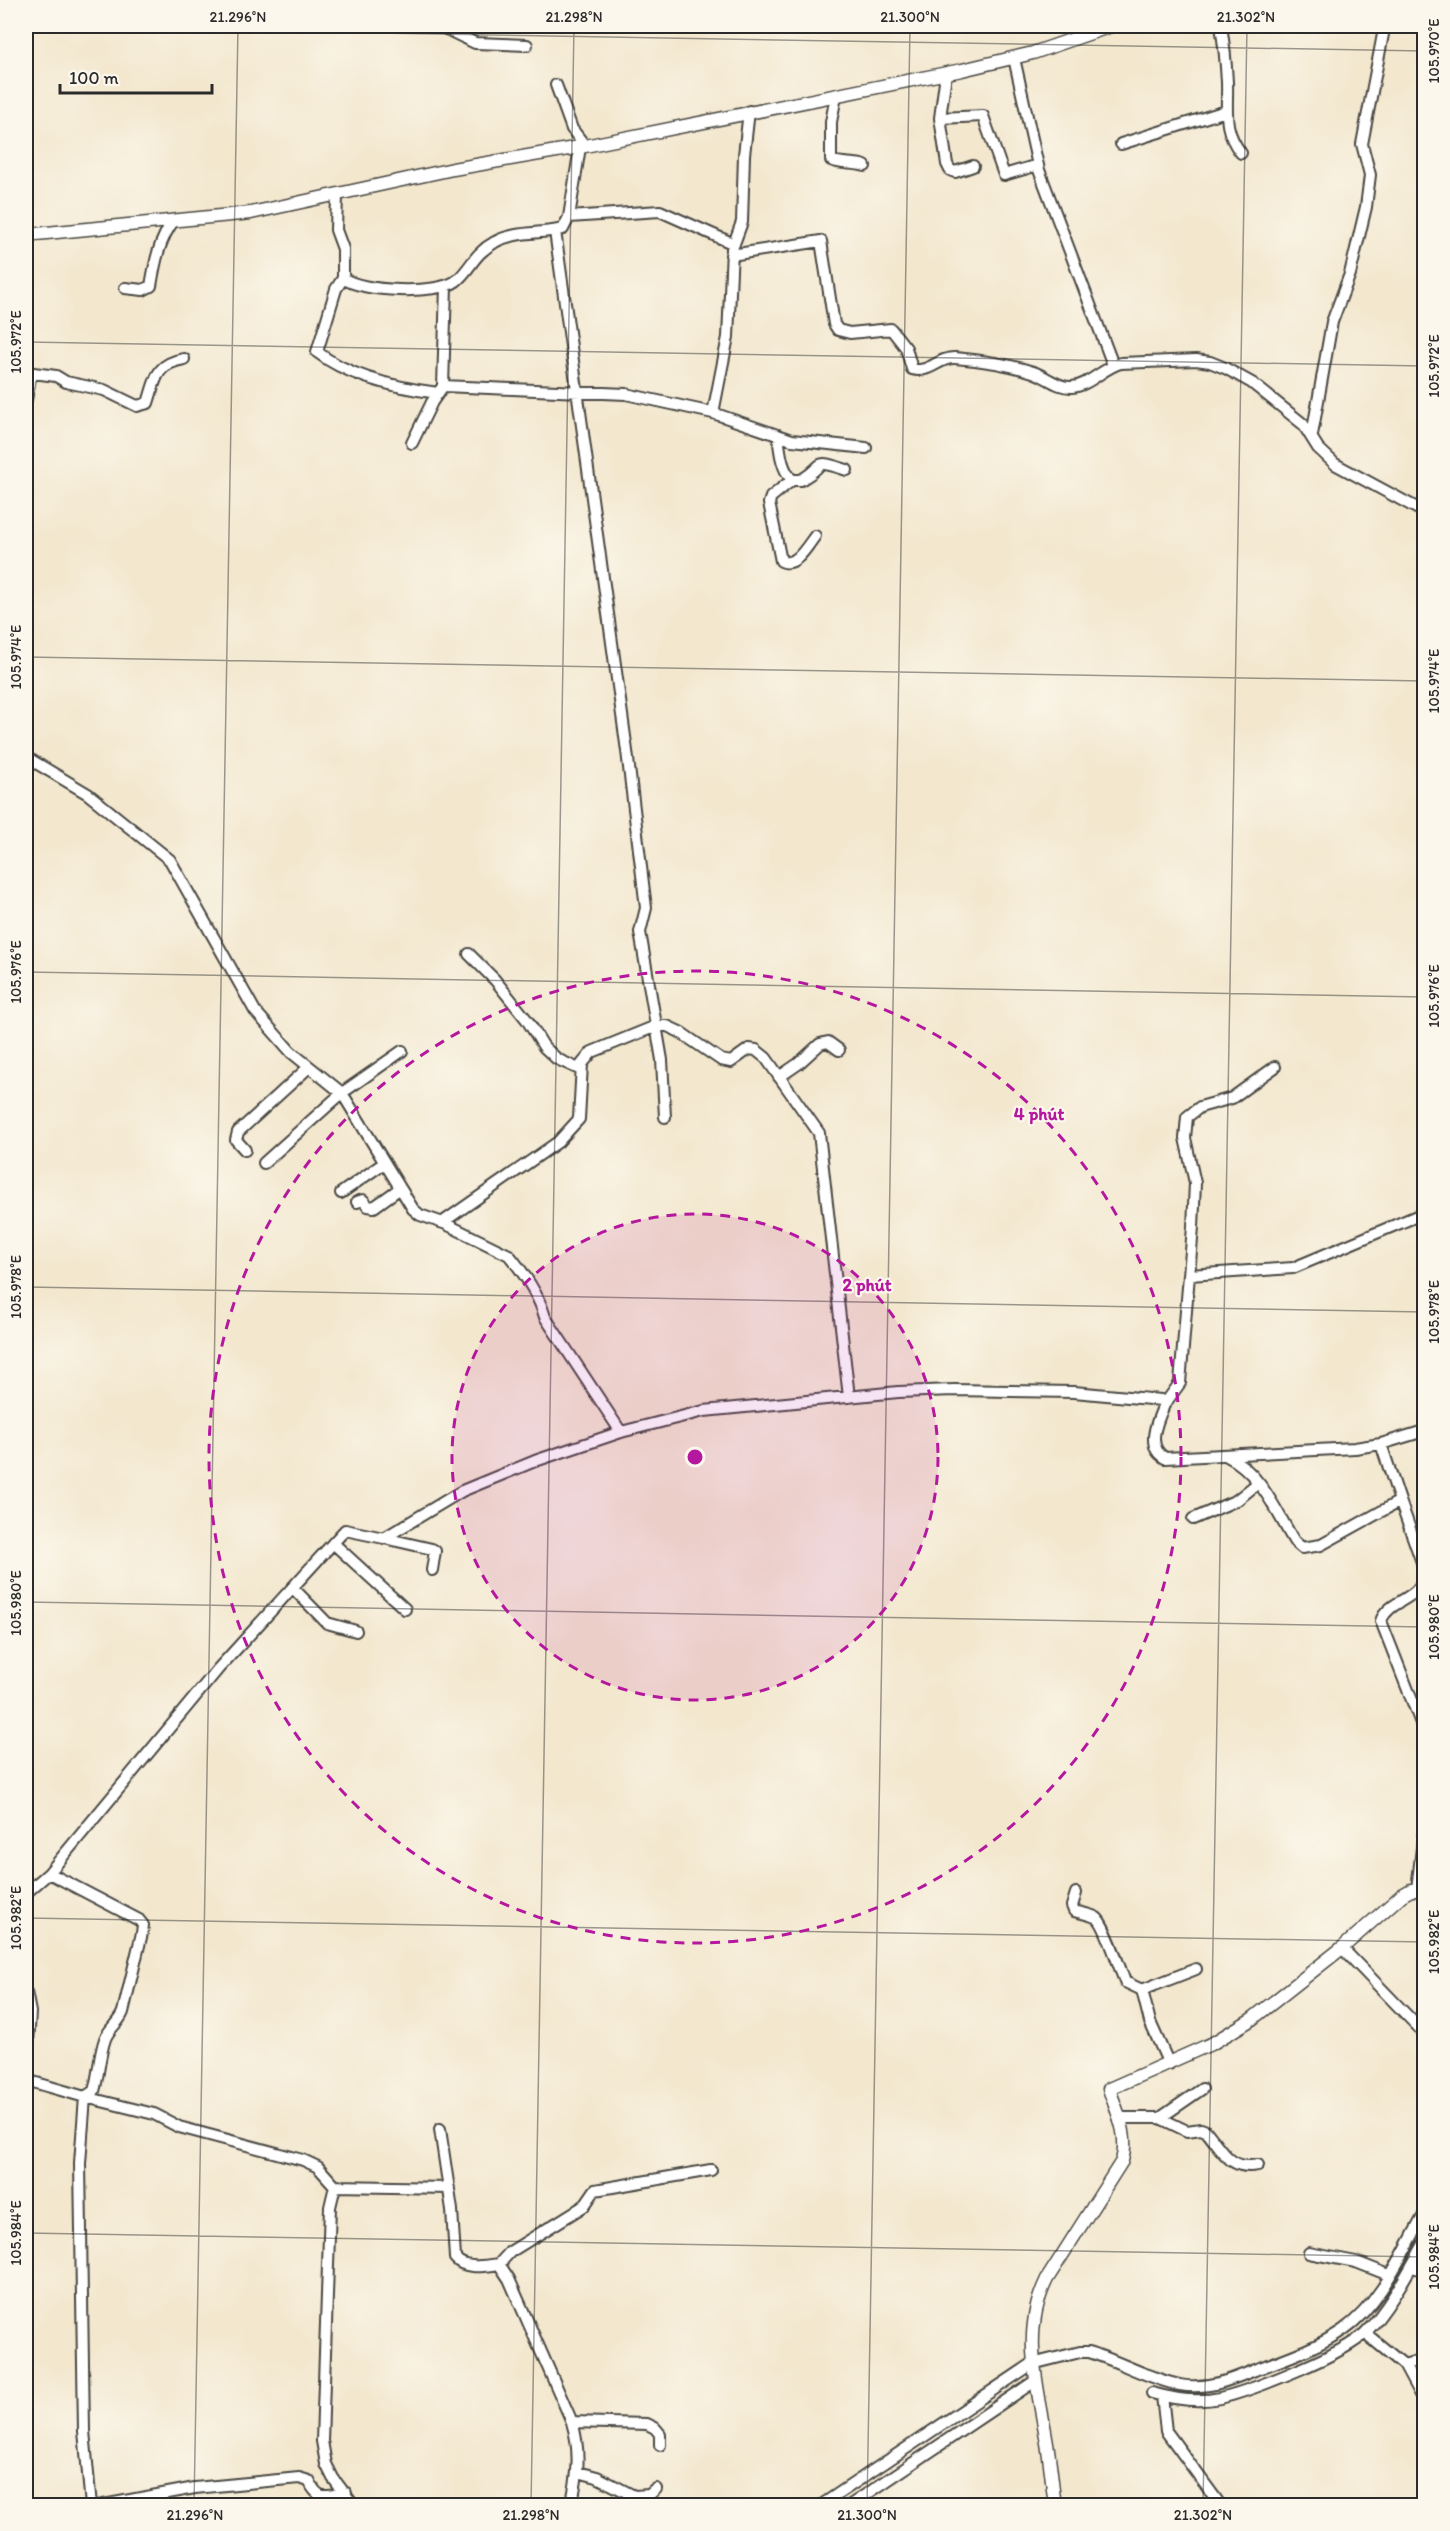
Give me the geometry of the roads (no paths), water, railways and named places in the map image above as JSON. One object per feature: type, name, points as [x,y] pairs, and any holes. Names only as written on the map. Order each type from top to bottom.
[{"type":"street","points":[[440,26],[475,42],[527,45]]},
{"type":"street","points":[[1071,26],[1080,36]]},
{"type":"street","points":[[26,235],[251,213],[453,169],[583,146],[749,111],[946,74],[1014,58],[1111,26]]},
{"type":"street","points":[[1221,26],[1227,82],[1226,111],[1231,140],[1241,153]]},
{"type":"street","points":[[1312,435],[1332,322],[1353,265],[1366,207],[1370,176],[1362,144],[1384,29],[1387,26]]},
{"type":"street","points":[[1014,58],[1038,165],[1113,365]]},
{"type":"street","points":[[946,74],[940,133],[950,170],[955,172],[973,166]]},
{"type":"street","points":[[343,278],[364,286],[434,289],[446,286],[463,274],[477,254],[497,241],[563,229],[569,217],[583,146],[572,129],[555,85]]},
{"type":"street","points":[[836,96],[831,122],[831,160],[836,163],[851,162],[865,166]]},
{"type":"street","points":[[713,413],[728,337],[732,249],[742,222],[744,155],[749,111]]},
{"type":"street","points":[[1121,144],[1226,111]]},
{"type":"street","points":[[940,118],[983,116],[1004,175],[1038,165]]},
{"type":"street","points":[[337,195],[336,230],[343,249],[343,278],[336,289],[317,352],[381,383],[402,389],[575,392],[638,396],[713,413],[792,440],[866,448]]},
{"type":"street","points":[[569,217],[660,211],[732,249],[821,241],[834,324],[838,330],[850,333],[891,329],[906,348],[912,369],[924,371],[951,358],[961,359],[1032,372],[1061,386],[1073,387],[1113,365],[1197,360],[1210,362],[1252,382],[1303,424],[1312,435],[1318,448],[1335,464],[1425,512]]},
{"type":"street","points":[[125,288],[143,290],[152,286],[156,258],[165,233],[174,220]]},
{"type":"street","points":[[555,231],[575,392],[627,751],[646,908],[640,932],[662,1060],[665,1117]]},
{"type":"street","points":[[412,443],[441,390],[446,286]]},
{"type":"street","points":[[26,400],[28,373],[56,376],[66,382],[104,390],[138,406],[143,406],[148,403],[159,370],[166,364],[184,359]]},
{"type":"street","points":[[778,435],[781,458],[792,480]]},
{"type":"street","points":[[815,536],[795,561],[789,563],[781,561],[769,502],[771,497],[792,480],[801,480],[818,465],[824,463],[847,471]]},
{"type":"street","points":[[26,757],[88,794],[170,860],[255,1011],[291,1052],[342,1093],[413,1209],[420,1215],[443,1222],[509,1255],[542,1308],[545,1317],[621,1432]]},
{"type":"street","points":[[469,954],[495,980],[527,1020],[544,1047],[557,1059],[581,1070]]},
{"type":"street","points":[[443,1222],[558,1143],[574,1127],[581,1109],[581,1070],[584,1061],[592,1052],[656,1026],[667,1026],[680,1032],[721,1060],[731,1062],[749,1049],[756,1050],[766,1058],[819,1133],[849,1396]]},
{"type":"street","points":[[779,1077],[820,1044],[828,1042],[839,1050]]},
{"type":"street","points":[[264,1163],[342,1093],[402,1051]]},
{"type":"street","points":[[244,1150],[236,1140],[238,1132],[309,1067]]},
{"type":"street","points":[[1275,1067],[1232,1098],[1200,1107],[1187,1117],[1184,1130],[1195,1183],[1180,1383],[1164,1405],[1154,1437],[1157,1454],[1165,1458],[1317,1451],[1381,1444],[1425,1431]]},
{"type":"street","points":[[341,1193],[384,1163]]},
{"type":"street","points":[[357,1202],[363,1200],[368,1206],[374,1207],[399,1189]]},
{"type":"street","points":[[1189,1275],[1293,1268],[1425,1213]]},
{"type":"street","points":[[384,1538],[462,1491],[534,1461],[621,1432],[704,1412],[849,1396],[954,1390],[1074,1392],[1147,1397],[1161,1400],[1164,1405]]},
{"type":"street","points":[[1381,1444],[1425,1576],[1416,1591],[1383,1613],[1381,1621],[1425,1731]]},
{"type":"street","points":[[1225,1455],[1247,1467],[1294,1541],[1302,1548],[1321,1545],[1400,1502]]},
{"type":"street","points":[[1192,1519],[1237,1500],[1258,1483]]},
{"type":"street","points":[[26,1893],[49,1873],[218,1669],[347,1530],[432,1549],[435,1551],[435,1558],[432,1570]]},
{"type":"street","points":[[333,1544],[405,1609]]},
{"type":"street","points":[[293,1588],[327,1623],[356,1631]]},
{"type":"street","points":[[1055,2505],[1047,2439],[1032,2364],[1034,2316],[1040,2293],[1122,2161],[1125,2148],[1124,2132],[1110,2089],[1213,2043],[1252,2019],[1342,1948],[1402,1895],[1421,1889],[1425,1831]]},
{"type":"street","points":[[49,1873],[140,1920],[143,1925],[123,2012],[120,2021],[111,2029],[105,2040],[94,2091],[85,2097],[81,2126],[84,2431],[91,2505]]},
{"type":"street","points":[[1076,1893],[1072,1906],[1074,1911],[1098,1918],[1103,1924],[1105,1936],[1114,1951],[1125,1982],[1142,1990],[1197,1969]]},
{"type":"street","points":[[1342,1948],[1425,2033]]},
{"type":"street","points":[[1142,1990],[1156,2037],[1169,2064]]},
{"type":"street","points":[[26,1992],[30,2012],[26,2079],[85,2097],[154,2114],[179,2127],[303,2160],[318,2167],[335,2186],[449,2188]]},
{"type":"street","points":[[1160,2118],[1202,2089]]},
{"type":"street","points":[[1119,2118],[1160,2118],[1187,2132],[1201,2129],[1206,2131],[1234,2164],[1242,2167],[1258,2165]]},
{"type":"street","points":[[440,2129],[449,2188],[455,2258],[458,2262],[469,2265],[499,2264],[510,2252],[584,2206],[595,2190],[711,2170]]},
{"type":"street","points":[[335,2186],[330,2207],[322,2441],[326,2464],[333,2478],[354,2505]]},
{"type":"street","points":[[820,2505],[1032,2364],[1080,2352],[1089,2352],[1179,2385],[1196,2387],[1220,2383],[1298,2353],[1343,2330],[1374,2298],[1425,2214]]},
{"type":"street","points":[[1221,2505],[1166,2431],[1157,2394],[1198,2400],[1219,2398],[1308,2365],[1352,2343],[1365,2333],[1425,2244]]},
{"type":"street","points":[[1309,2253],[1356,2262],[1389,2275]]},
{"type":"street","points":[[499,2264],[530,2323],[543,2361],[572,2422],[578,2444],[578,2472],[571,2505]]},
{"type":"street","points":[[1411,2267],[1425,2270]]},
{"type":"street","points":[[1365,2333],[1404,2364],[1425,2402]]},
{"type":"street","points":[[1404,2364],[1425,2359]]},
{"type":"street","points":[[849,2505],[1035,2381]]},
{"type":"street","points":[[572,2422],[647,2424],[660,2434],[660,2445]]},
{"type":"street","points":[[578,2472],[597,2477],[634,2496],[649,2495],[656,2489]]},
{"type":"street","points":[[98,2505],[195,2488],[299,2478],[309,2481],[314,2492],[321,2496],[346,2493]]}]
